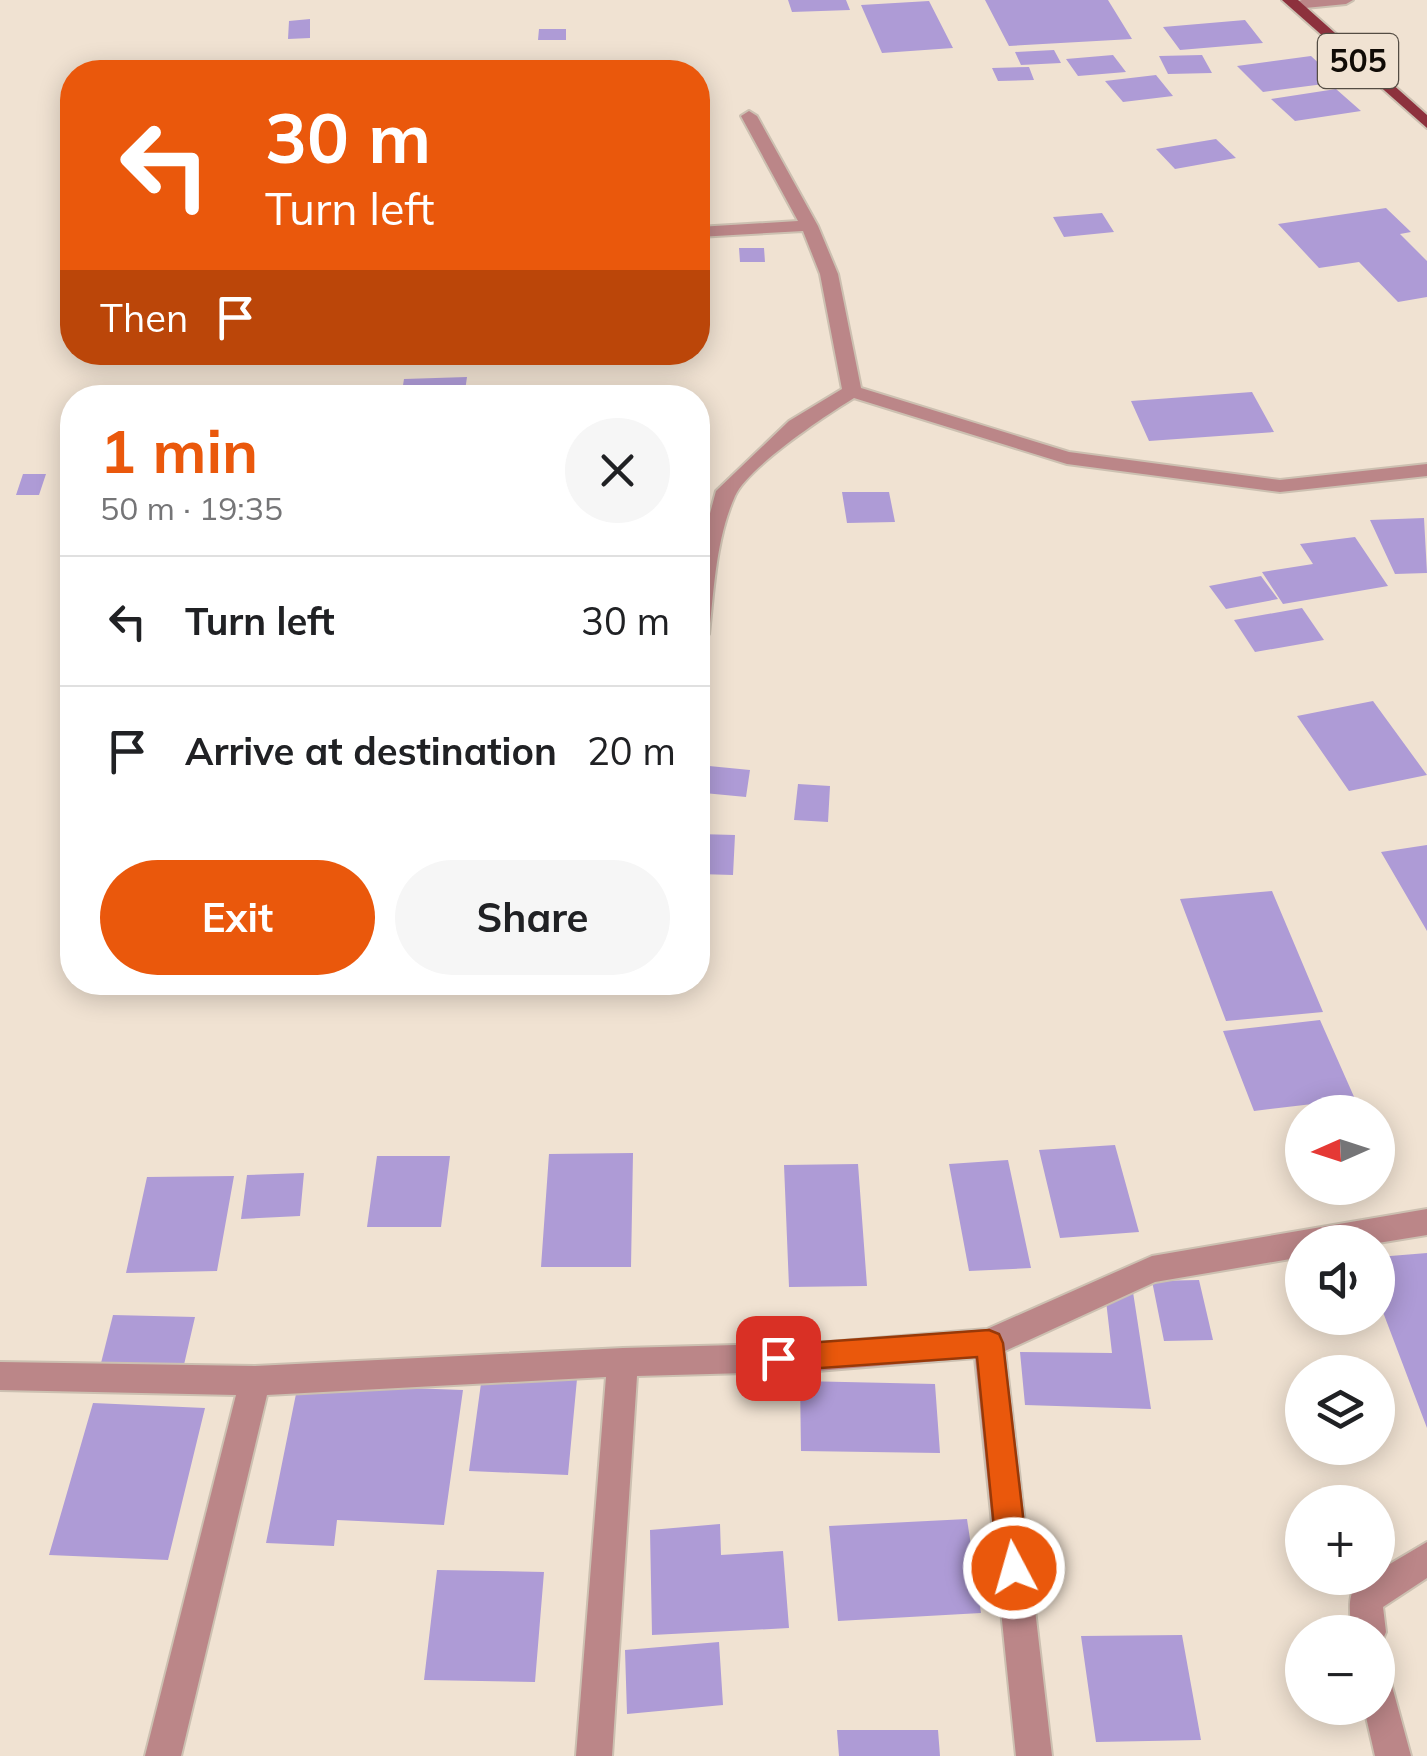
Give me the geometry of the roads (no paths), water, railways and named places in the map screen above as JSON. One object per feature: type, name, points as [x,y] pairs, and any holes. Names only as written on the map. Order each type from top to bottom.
[{"type":"main road","name":"505","points":[[1292,3],[1423,116]]},
{"type":"street","points":[[1292,3],[1346,0]]},
{"type":"street","points":[[749,116],[809,226],[829,274],[852,392]]},
{"type":"street","points":[[710,231],[809,226]]},
{"type":"street","points":[[710,552],[726,491],[796,426],[852,392],[1067,458],[1280,486],[1427,470]]},
{"type":"street","points":[[1395,1228],[1427,1222]]},
{"type":"street","points":[[0,1376],[255,1381],[623,1362],[817,1357],[989,1343],[1152,1270],[1285,1247]]},
{"type":"street","points":[[989,1343],[1034,1756]]},
{"type":"street","points":[[594,1756],[623,1362]]},
{"type":"street","points":[[163,1756],[255,1381]]},
{"type":"street","points":[[1367,1615],[1365,1599],[1427,1559]]},
{"type":"street","points":[[1385,1725],[1392,1756]]}]
